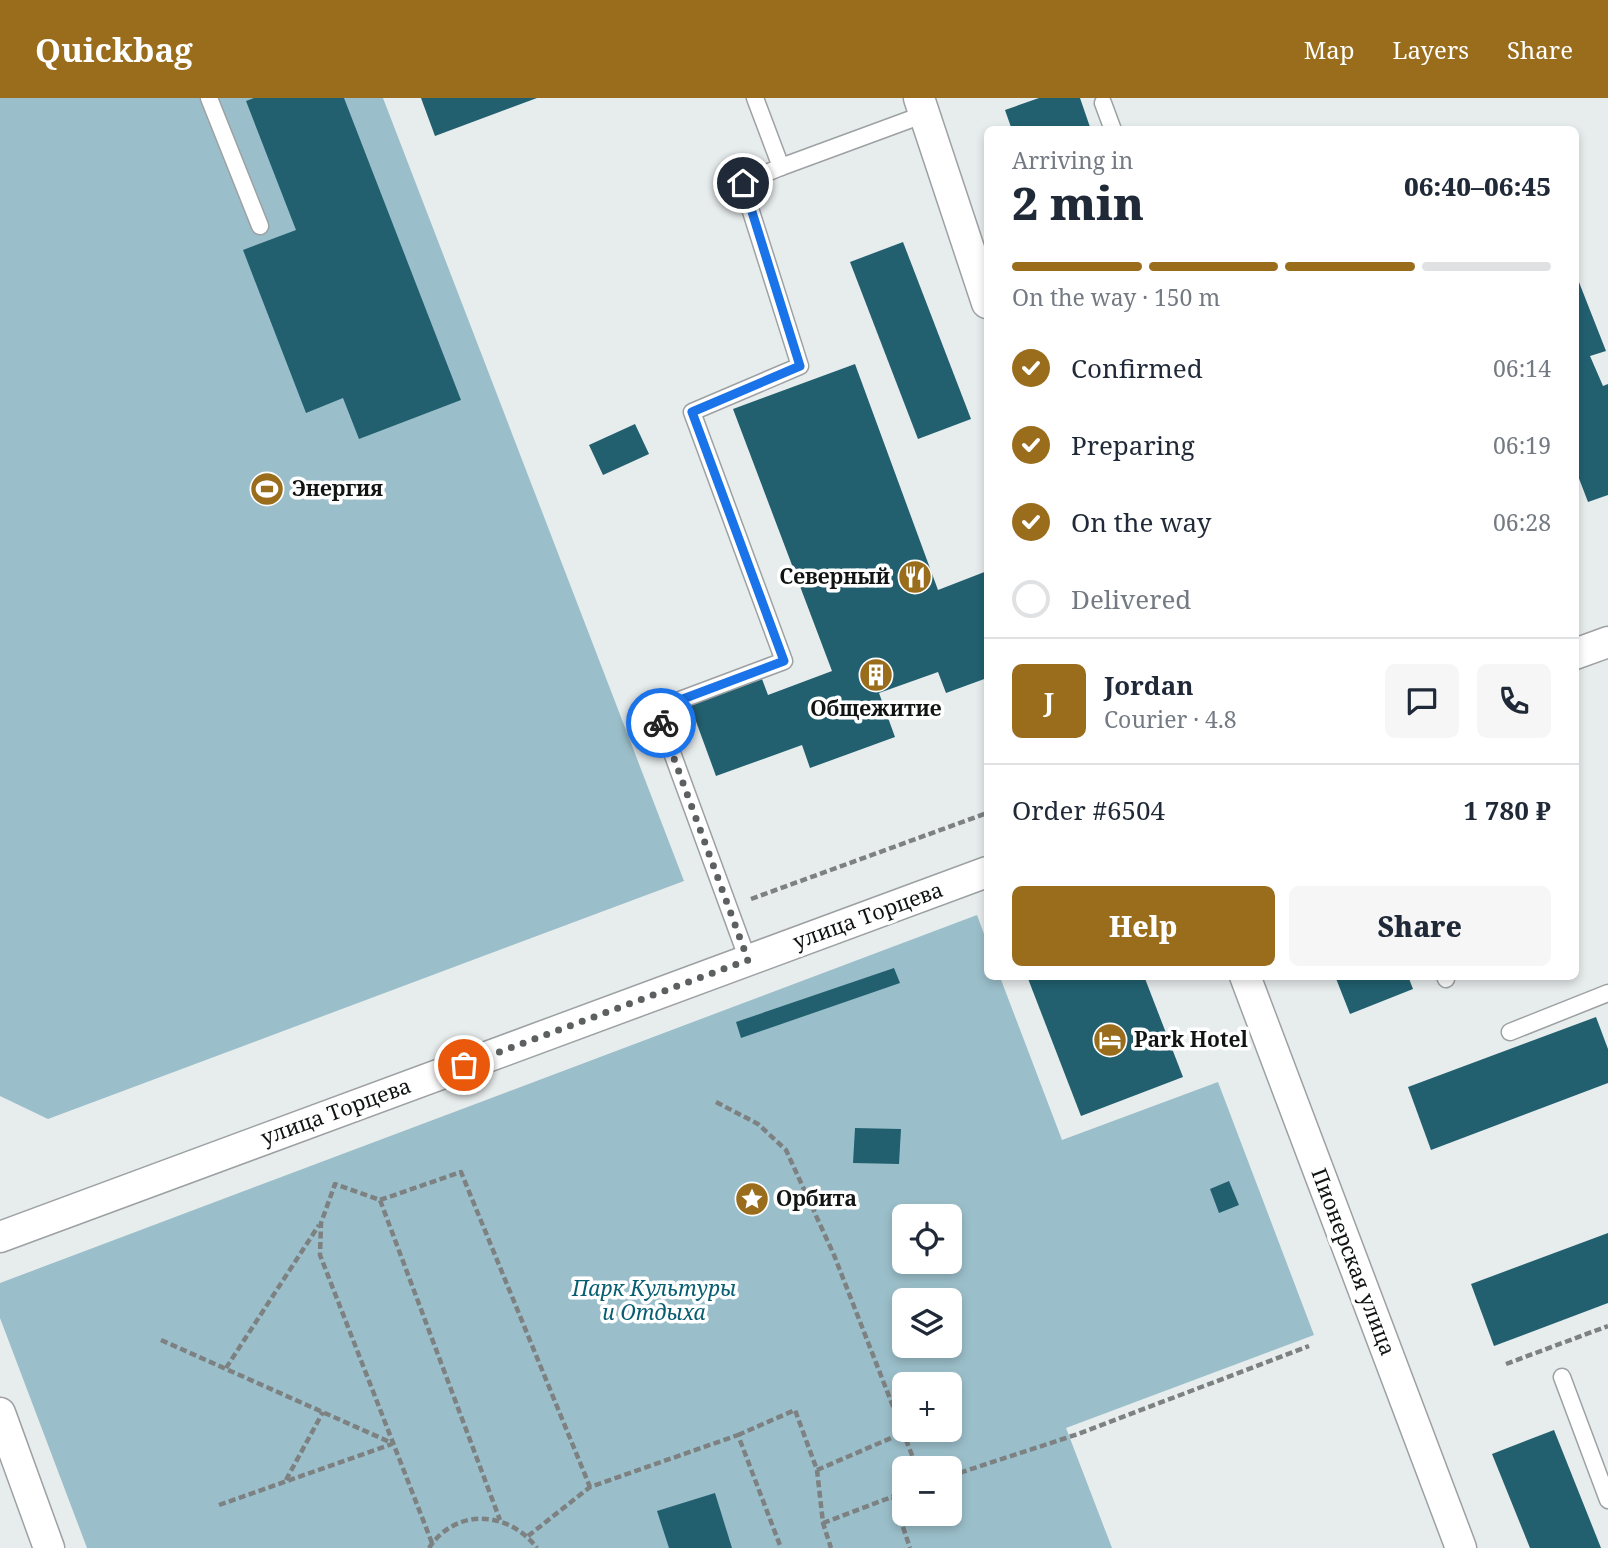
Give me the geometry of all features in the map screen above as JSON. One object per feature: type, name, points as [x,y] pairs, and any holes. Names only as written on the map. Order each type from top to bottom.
[{"type":"street","points":[[922,106],[984,294]]},
{"type":"street","points":[[1579,653],[1608,642]]},
{"type":"street","name":"улица Торцева","points":[[0,1237],[984,873]]},
{"type":"street","name":"Пионерская улица","points":[[1247,980],[1461,1548]]},
{"type":"street","points":[[0,1413],[50,1548]]},
{"type":"lane","points":[[209,98],[260,226]]},
{"type":"lane","points":[[755,98],[781,167]]},
{"type":"lane","points":[[1107,100],[1112,126]]},
{"type":"lane","points":[[748,960],[656,709],[784,661],[692,412],[800,366],[743,183],[922,106]]},
{"type":"lane","points":[[1510,1032],[1608,993]]},
{"type":"lane","points":[[1562,1377],[1608,1500]]},
{"type":"path","points":[[729,908],[984,814]]},
{"type":"path","points":[[716,1102],[758,1124],[786,1150],[834,1255],[892,1400]]},
{"type":"path","points":[[226,1368],[321,1223],[335,1184],[380,1200],[461,1172],[590,1487]]},
{"type":"path","points":[[380,1200],[500,1520]]},
{"type":"path","points":[[321,1223],[320,1255],[430,1545],[450,1526],[468,1519],[500,1520],[528,1536],[537,1548]]},
{"type":"path","points":[[1506,1364],[1608,1326]]},
{"type":"path","points":[[161,1340],[393,1443]]},
{"type":"path","points":[[962,1472],[1078,1434],[1309,1346]]},
{"type":"path","points":[[528,1536],[590,1487],[738,1435],[795,1410],[817,1470],[823,1523],[831,1548]]},
{"type":"path","points":[[286,1481],[323,1412]]},
{"type":"path","points":[[738,1435],[781,1548]]},
{"type":"path","points":[[817,1470],[892,1438]]},
{"type":"path","points":[[219,1505],[393,1443]]},
{"type":"path","points":[[823,1523],[892,1497]]},
{"type":"path","points":[[903,1526],[911,1548]]},
{"type":"green space","name":"Энергия","points":[[0,98],[383,98],[684,881],[48,1119],[0,1096]]},
{"type":"green space","name":"Парк Культуры и Отдыха","points":[[977,915],[984,934],[984,980],[1001,980],[1062,1140],[1218,1082],[1314,1335],[1066,1428],[1112,1548],[87,1548],[0,1318],[0,1283]]},
{"type":"building","points":[[254,98],[344,98],[461,400],[359,439],[343,398],[306,413],[243,250],[296,230],[246,101]]},
{"type":"building","points":[[421,98],[537,98],[435,136]]},
{"type":"building","points":[[1039,98],[1080,98],[1090,126],[1011,126],[1005,110]]},
{"type":"building","points":[[903,242],[971,419],[918,439],[850,262]]},
{"type":"building","points":[[1579,282],[1606,351],[1590,356],[1603,386],[1608,384],[1608,495],[1588,502],[1579,478]]},
{"type":"building","points":[[855,364],[938,590],[984,572],[984,679],[946,693],[938,672],[879,693],[895,737],[810,768],[802,745],[716,776],[690,705],[762,679],[768,695],[832,671],[733,409]]},
{"type":"building","points":[[635,424],[649,454],[603,475],[589,445]]},
{"type":"building","points":[[894,968],[900,983],[741,1038],[736,1022]]},
{"type":"building","name":"Park Hotel","points":[[1029,980],[1146,980],[1183,1077],[1081,1116]]},
{"type":"building","points":[[1337,980],[1410,980],[1413,989],[1350,1014]]},
{"type":"building","points":[[1596,1017],[1608,1049],[1608,1083],[1431,1150],[1408,1087]]},
{"type":"building","points":[[855,1128],[901,1129],[899,1164],[853,1163]]},
{"type":"building","points":[[1229,1181],[1239,1205],[1219,1213],[1210,1189]]},
{"type":"building","points":[[1608,1233],[1608,1303],[1494,1346],[1471,1284]]},
{"type":"building","points":[[1554,1430],[1601,1548],[1530,1548],[1492,1454]]},
{"type":"building","points":[[715,1493],[732,1548],[669,1548],[657,1511]]},
{"type":"way so far","points":[[464,1065],[748,960],[661,723]]},
{"type":"place","name":"Энергия","points":[[267,489]]},
{"type":"place","name":"Северный","points":[[915,577]]},
{"type":"place","name":"Общежитие","points":[[876,675]]},
{"type":"place","name":"Park Hotel","points":[[1110,1040]]},
{"type":"place","name":"Орбита","points":[[752,1199]]},
{"type":"route","points":[[661,723],[656,709],[784,661],[692,412],[800,366],[743,183]]}]
